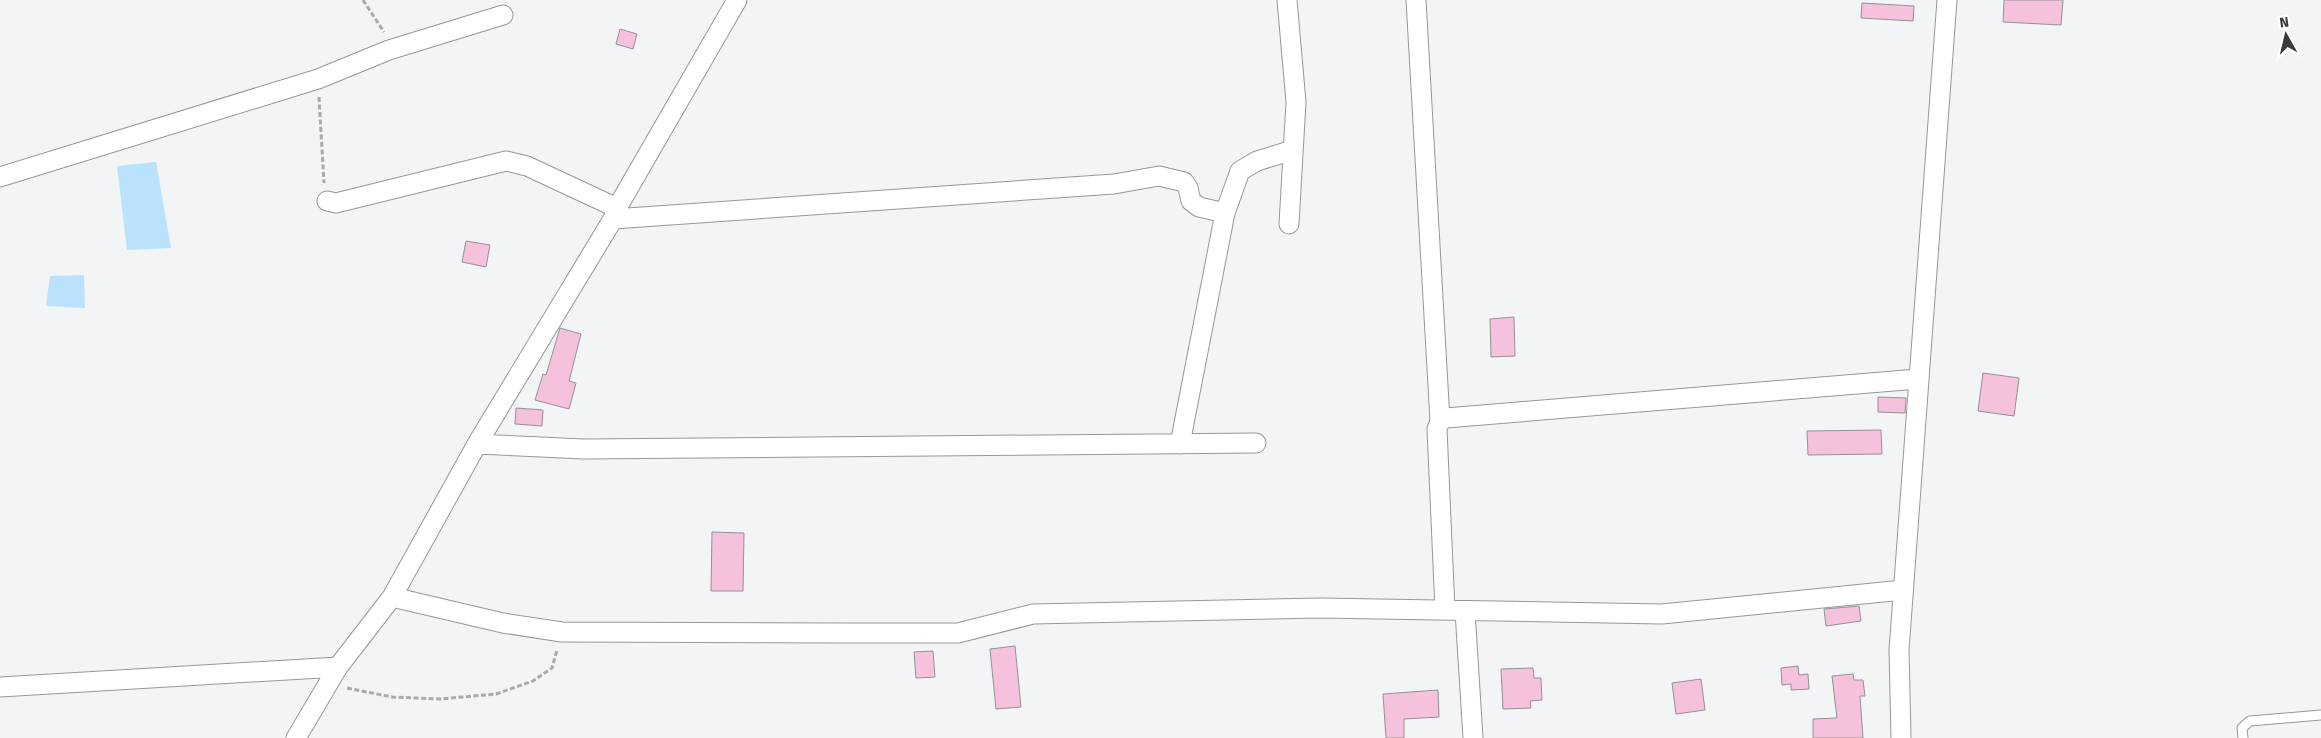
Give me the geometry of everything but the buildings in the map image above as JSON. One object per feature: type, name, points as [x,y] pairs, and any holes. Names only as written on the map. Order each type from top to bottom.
[{"type":"street","points":[[296,738],[334,676],[392,597],[477,444],[615,213],[737,0]]},
{"type":"street","points":[[1287,0],[1296,102],[1289,224]]},
{"type":"street","points":[[1416,0],[1440,421],[1436,429],[1445,610]]},
{"type":"street","points":[[1901,738],[1898,650],[1947,0]]},
{"type":"street","points":[[0,177],[318,79],[389,50],[503,15]]},
{"type":"street","points":[[1180,444],[1225,213],[1240,172],[1257,161],[1293,150]]},
{"type":"street","points":[[327,202],[336,203],[506,161],[527,166],[615,213],[1114,184],[1159,176],[1184,182],[1188,188],[1190,201],[1199,208],[1225,213]]},
{"type":"street","points":[[1440,421],[1446,418],[1918,379]]},
{"type":"street","points":[[477,444],[584,449],[1256,443]]},
{"type":"street","points":[[392,597],[503,623],[562,632],[958,632],[1033,614],[1320,608],[1662,614],[1903,590]]},
{"type":"street","points":[[1465,611],[1473,738]]},
{"type":"street","points":[[0,687],[334,676]]},
{"type":"lane","points":[[2243,738],[2242,728],[2250,721],[2321,715]]},
{"type":"path","points":[[364,0],[369,11],[382,28],[389,50]]},
{"type":"path","points":[[318,79],[327,202]]},
{"type":"path","points":[[334,676],[392,697],[440,699],[496,694],[533,681],[552,668],[562,632]]},
{"type":"water","points":[[156,162],[171,248],[127,250],[117,166]]},
{"type":"water","points":[[84,275],[85,308],[46,306],[50,276]]}]
